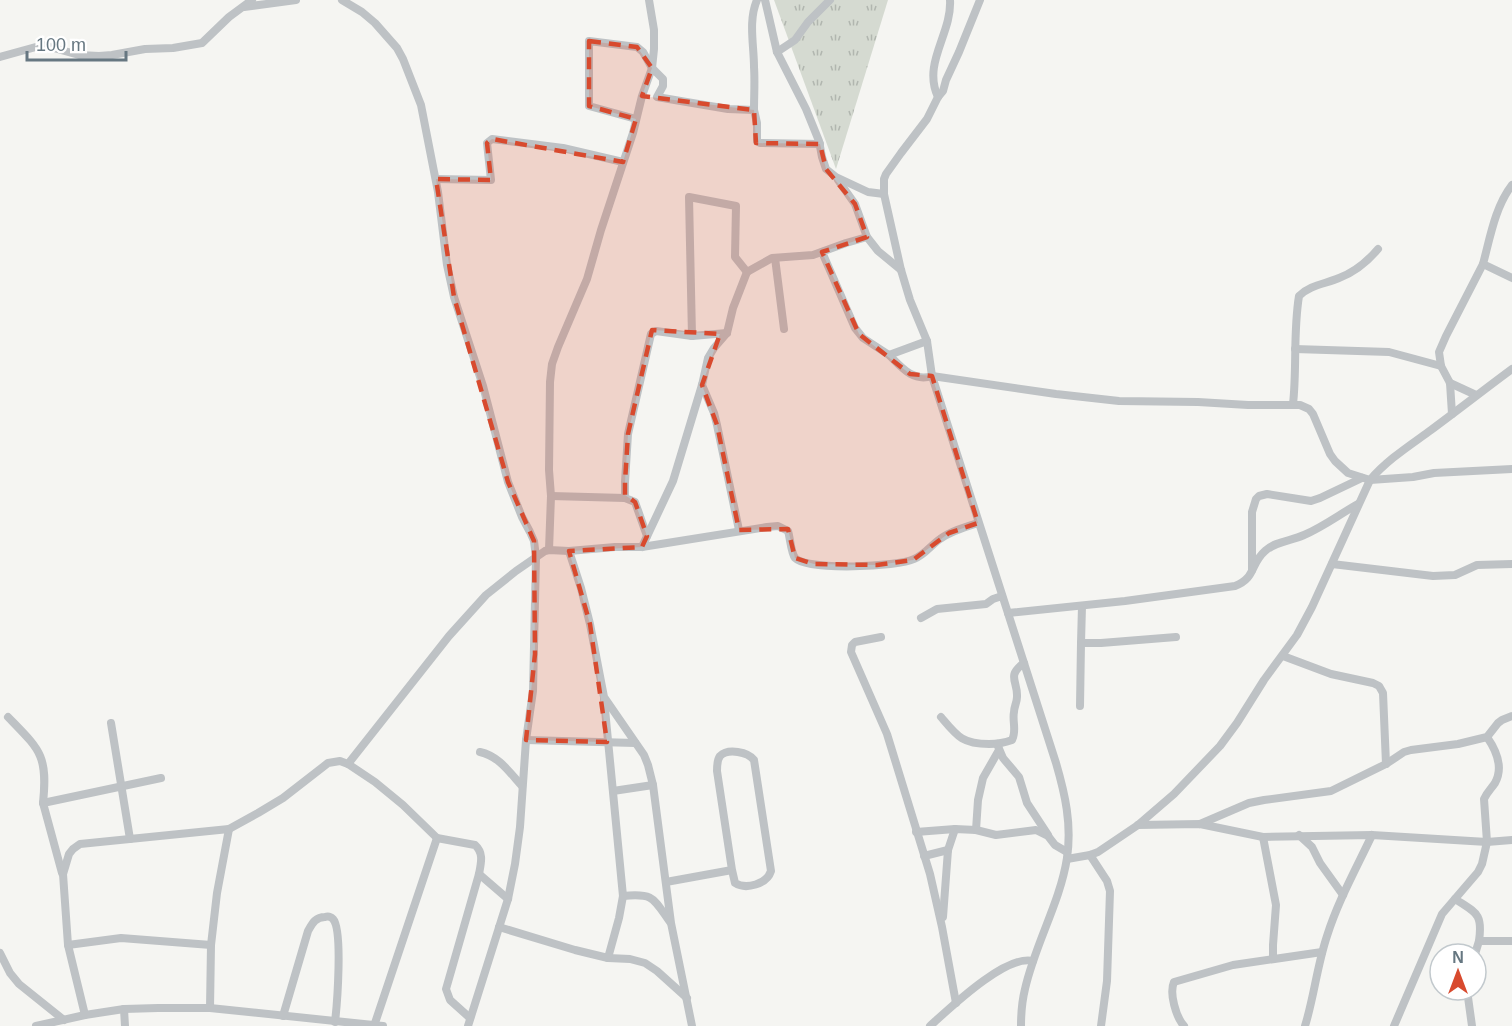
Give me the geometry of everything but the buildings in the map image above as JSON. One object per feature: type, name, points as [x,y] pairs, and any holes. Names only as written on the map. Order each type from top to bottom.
[{"type":"street","points":[[0,57],[43,45],[80,56],[99,56],[202,44],[224,22],[252,0]]},
{"type":"street","points":[[243,7],[296,0]]},
{"type":"street","points":[[342,0],[375,22],[401,54],[421,105],[436,179],[447,265],[454,297],[483,386],[508,482],[534,541],[536,557],[533,691],[526,740],[515,864],[508,899],[469,1022]]},
{"type":"street","points":[[549,550],[552,364],[587,279],[652,68],[654,30],[649,0]]},
{"type":"street","points":[[757,0],[752,15],[757,141],[760,143],[820,144]]},
{"type":"street","points":[[765,0],[777,52],[803,102],[820,144],[826,169],[836,177],[868,192],[884,194]]},
{"type":"street","points":[[777,52],[795,40],[808,22],[830,0]]},
{"type":"street","points":[[938,97],[934,87],[934,71],[937,50],[950,15],[950,0]]},
{"type":"street","points":[[980,0],[943,91],[927,119],[886,174],[884,194],[901,270],[910,300],[927,341],[932,376],[1064,792],[1069,825],[1067,856],[1057,897],[1033,961],[1025,990],[1021,1026]]},
{"type":"street","points":[[636,119],[590,106],[589,41],[637,47],[663,79],[663,86],[657,97]]},
{"type":"street","points":[[642,96],[728,109],[754,110]]},
{"type":"street","points":[[436,179],[491,180],[487,143],[492,140],[572,150],[623,162]]},
{"type":"street","points":[[836,177],[855,204],[867,237],[878,251],[901,270]]},
{"type":"street","points":[[1452,414],[1450,383],[1441,366],[1439,352],[1483,264],[1496,217],[1512,185]]},
{"type":"street","points":[[692,336],[689,197],[735,206],[735,257],[747,272]]},
{"type":"street","points":[[642,547],[673,481],[702,385],[706,364],[711,353],[727,333],[733,308],[747,272],[767,260],[808,256],[867,237]]},
{"type":"street","points":[[1293,404],[1295,349],[1301,294],[1350,273],[1370,259],[1378,249]]},
{"type":"street","points":[[822,252],[856,331],[915,376],[924,378],[932,376],[1119,401],[1303,405],[1313,414],[1335,461],[1344,470],[1366,479],[1512,469]]},
{"type":"street","points":[[775,258],[784,329]]},
{"type":"street","points":[[1483,264],[1512,278]]},
{"type":"street","points":[[626,498],[628,434],[651,334],[656,331],[692,336],[727,333]]},
{"type":"street","points":[[889,355],[927,341]]},
{"type":"street","points":[[1295,349],[1389,352],[1441,366]]},
{"type":"street","points":[[1252,571],[1252,512],[1259,496],[1267,494],[1311,501],[1366,479],[1512,369]]},
{"type":"street","points":[[1450,383],[1476,395]]},
{"type":"street","points":[[702,385],[714,413],[739,530]]},
{"type":"street","points":[[998,747],[1019,777],[1027,802],[1048,836],[1067,856],[1090,855],[1107,847],[1138,825],[1174,794],[1220,746],[1297,635],[1332,564],[1358,504],[1366,479]]},
{"type":"street","points":[[551,496],[626,498],[635,502],[647,536]]},
{"type":"street","points":[[1008,613],[1125,601],[1235,586],[1248,580],[1257,560],[1272,546],[1306,534],[1358,504]]},
{"type":"street","points":[[348,764],[456,628],[486,596],[516,571],[549,550],[642,547],[739,530],[778,526],[785,528],[789,535],[795,558],[831,566],[877,565],[913,560],[922,555],[940,538],[978,523]]},
{"type":"street","points":[[569,551],[588,615],[604,697],[623,896],[608,958]]},
{"type":"street","points":[[1332,564],[1433,576],[1455,575],[1477,565],[1510,567]]},
{"type":"street","points":[[921,618],[937,609],[986,604],[1002,596]]},
{"type":"street","points":[[1080,706],[1082,606]]},
{"type":"street","points":[[881,637],[855,642],[851,652],[887,735],[930,874],[956,1003]]},
{"type":"street","points":[[1081,643],[1176,637]]},
{"type":"street","points":[[1283,656],[1331,674],[1379,686],[1383,693],[1386,764]]},
{"type":"street","points":[[940,717],[953,732],[970,743],[998,747],[1008,742],[1014,738],[1013,716],[1017,697],[1014,675],[1017,668],[1024,663]]},
{"type":"street","points":[[604,697],[644,755],[653,785],[671,923],[692,1026]]},
{"type":"street","points":[[1200,824],[1249,803],[1331,791],[1386,764],[1404,752],[1487,737],[1498,723],[1512,716]]},
{"type":"street","points":[[8,717],[34,743],[45,772],[42,804],[63,874],[68,945],[85,1015]]},
{"type":"street","points":[[111,723],[130,839]]},
{"type":"street","points":[[1394,1026],[1442,914],[1478,872],[1484,858],[1486,842],[1484,799],[1485,794],[1497,780],[1499,762],[1487,737]]},
{"type":"street","points":[[526,740],[635,743]]},
{"type":"street","points":[[976,830],[978,800],[983,778],[998,747]]},
{"type":"street","points":[[480,752],[496,758],[522,786]]},
{"type":"street","points":[[742,752],[750,754],[754,760],[771,871],[767,879],[743,887],[735,883],[732,870],[717,761],[723,754],[742,752]]},
{"type":"street","points":[[63,874],[69,854],[80,844],[229,829],[284,798],[328,763],[340,761],[375,782],[437,837],[479,849],[482,861],[479,874],[446,989],[450,1000],[469,1022]]},
{"type":"street","points":[[42,804],[161,778]]},
{"type":"street","points":[[613,791],[653,785]]},
{"type":"street","points":[[1138,825],[1200,824],[1263,837],[1299,835],[1486,842],[1512,840]]},
{"type":"street","points":[[210,1008],[211,945],[217,893],[229,829]]},
{"type":"street","points":[[916,832],[955,829],[976,830],[996,835],[1036,830],[1048,836]]},
{"type":"street","points":[[942,927],[948,850],[955,829]]},
{"type":"street","points":[[1299,835],[1312,847],[1326,873],[1343,895]]},
{"type":"street","points":[[1305,1026],[1330,926],[1372,836]]},
{"type":"street","points":[[374,1025],[437,837]]},
{"type":"street","points":[[1263,837],[1276,904],[1273,959]]},
{"type":"street","points":[[924,856],[948,850]]},
{"type":"street","points":[[1090,855],[1107,881],[1110,891],[1107,981],[1101,1026]]},
{"type":"street","points":[[666,882],[732,870]]},
{"type":"street","points":[[479,874],[508,899]]},
{"type":"street","points":[[623,896],[644,895],[651,898],[671,923]]},
{"type":"street","points":[[1455,899],[1479,918],[1481,928],[1479,941],[1512,941]]},
{"type":"street","points":[[283,1016],[308,931],[313,922],[325,916],[331,917],[335,922],[337,939],[339,981],[335,1022]]},
{"type":"street","points":[[499,927],[575,951],[645,963],[687,998]]},
{"type":"street","points":[[68,945],[121,938],[211,945]]},
{"type":"street","points":[[1184,1026],[1178,1018],[1171,989],[1174,982],[1223,967],[1322,952]]},
{"type":"street","points":[[0,953],[10,973],[20,984],[64,1020]]},
{"type":"street","points":[[930,1026],[981,982],[1019,961],[1033,961]]},
{"type":"street","points":[[1469,1002],[1472,1026]]},
{"type":"street","points":[[36,1026],[124,1009],[210,1008],[384,1026]]},
{"type":"street","points":[[124,1009],[125,1026]]},
{"type":"highlighted area","points":[[589,41],[637,47],[652,68],[642,96],[754,110],[756,143],[820,144],[826,169],[855,204],[867,237],[822,252],[859,334],[910,374],[932,376],[978,523],[949,533],[913,560],[877,565],[814,564],[795,558],[788,529],[739,530],[717,425],[702,385],[720,334],[652,330],[628,434],[625,482],[625,495],[635,502],[647,536],[642,547],[569,551],[590,624],[607,742],[526,740],[535,654],[534,541],[508,482],[454,297],[436,179],[491,180],[487,143],[492,139],[623,162],[636,119],[589,106]]},
{"type":"green space","points":[[774,0],[888,0],[836,169]]}]
